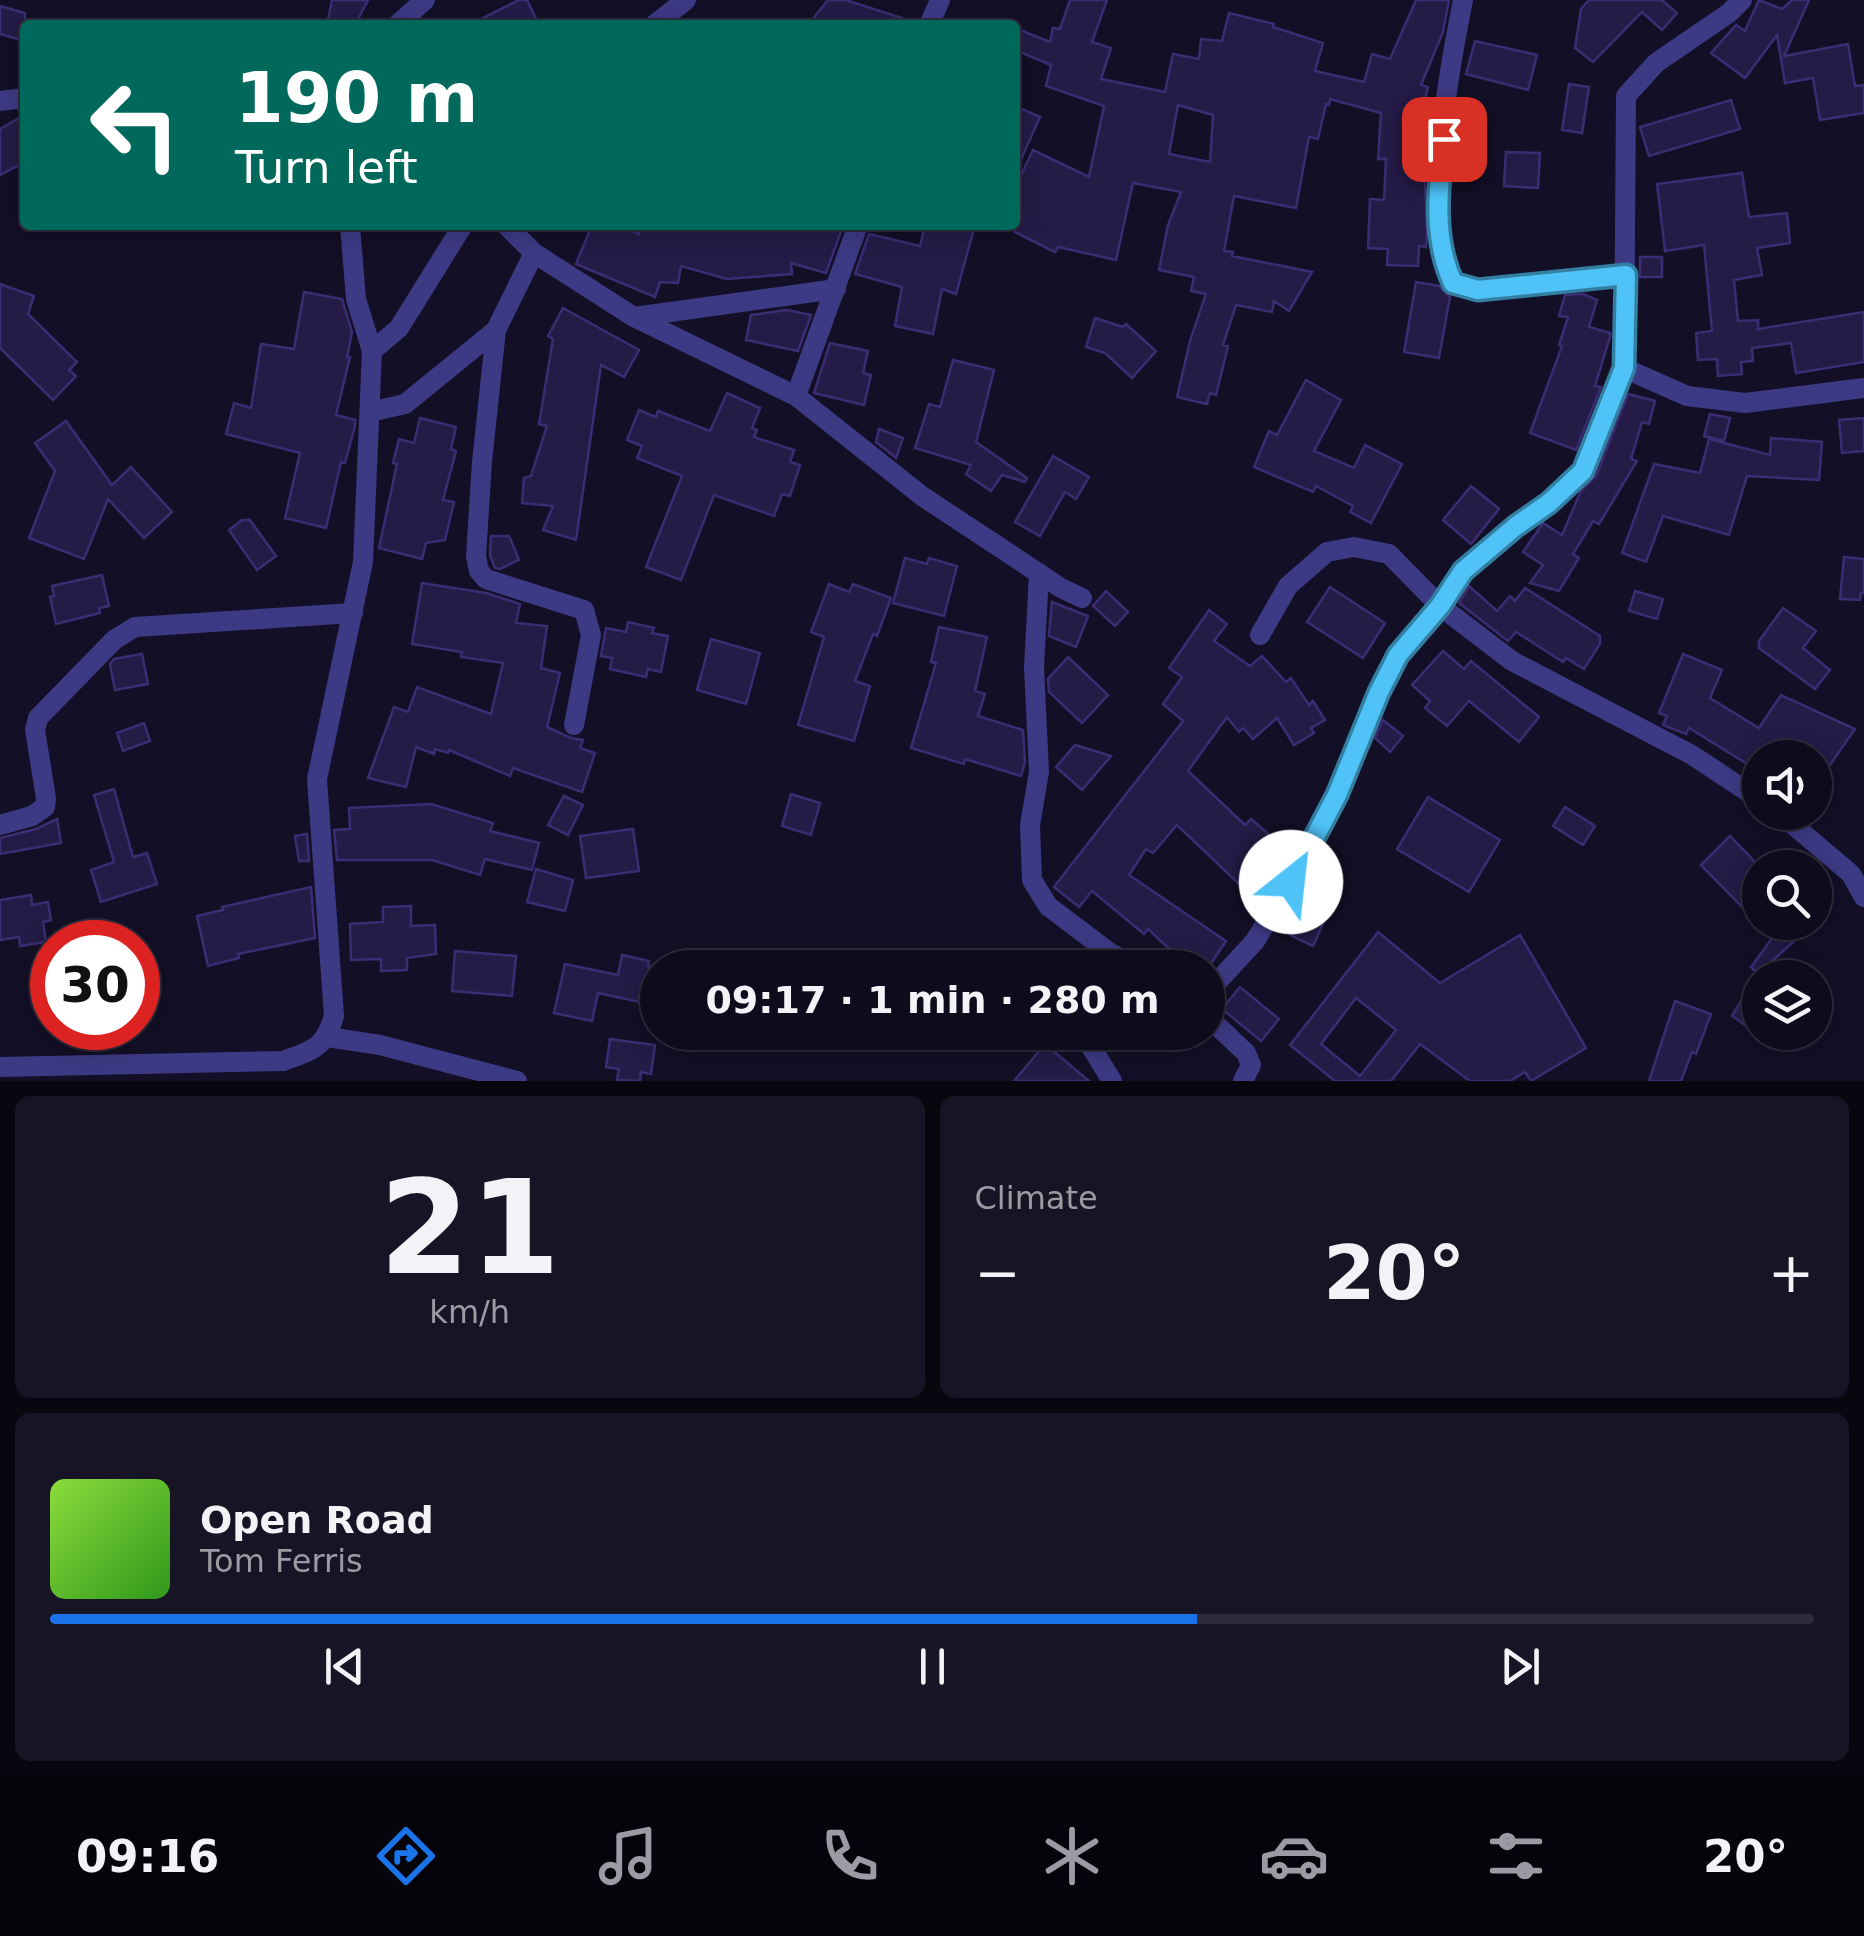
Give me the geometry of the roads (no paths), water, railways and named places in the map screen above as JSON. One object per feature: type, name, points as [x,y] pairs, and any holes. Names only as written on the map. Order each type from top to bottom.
[{"type":"street","points":[[403,20],[425,0]]},
{"type":"street","points":[[660,20],[686,0]]},
{"type":"street","points":[[1463,0],[1453,48],[1437,200],[1442,259],[1453,283],[1478,290],[1626,275]]},
{"type":"street","points":[[1225,974],[1255,941],[1291,882],[1337,795],[1398,655],[1440,606],[1463,571],[1583,471],[1624,368],[1626,96],[1656,63],[1742,0]]},
{"type":"street","points":[[0,1067],[283,1062],[316,1049],[328,1037],[334,1016],[317,778],[363,562],[372,351],[356,299],[350,230]]},
{"type":"street","points":[[372,351],[399,328],[460,230]]},
{"type":"street","points":[[511,230],[534,253],[634,316],[796,396],[922,496],[1082,598]]},
{"type":"street","points":[[796,396],[856,230]]},
{"type":"street","points":[[534,253],[496,330],[476,556],[479,571],[486,579],[584,610],[591,636],[574,725]]},
{"type":"street","points":[[634,316],[836,289]]},
{"type":"street","points":[[370,412],[405,404],[496,330]]},
{"type":"street","points":[[1624,368],[1687,396],[1745,404],[1864,388]]},
{"type":"street","points":[[1260,635],[1288,586],[1327,552],[1354,546],[1390,554],[1440,606],[1512,661],[1692,756],[1742,788]]},
{"type":"street","points":[[1039,573],[1034,667],[1039,772],[1030,824],[1032,880],[1048,906],[1095,950]]},
{"type":"street","points":[[0,825],[32,816],[45,807],[35,730],[38,718],[114,640],[135,628],[354,613]]},
{"type":"street","points":[[1799,830],[1851,874],[1864,897]]},
{"type":"street","points":[[1225,1033],[1246,1053],[1250,1065],[1243,1081]]},
{"type":"street","points":[[328,1037],[380,1045],[517,1081]]},
{"type":"street","points":[[1093,1050],[1112,1081]]}]
